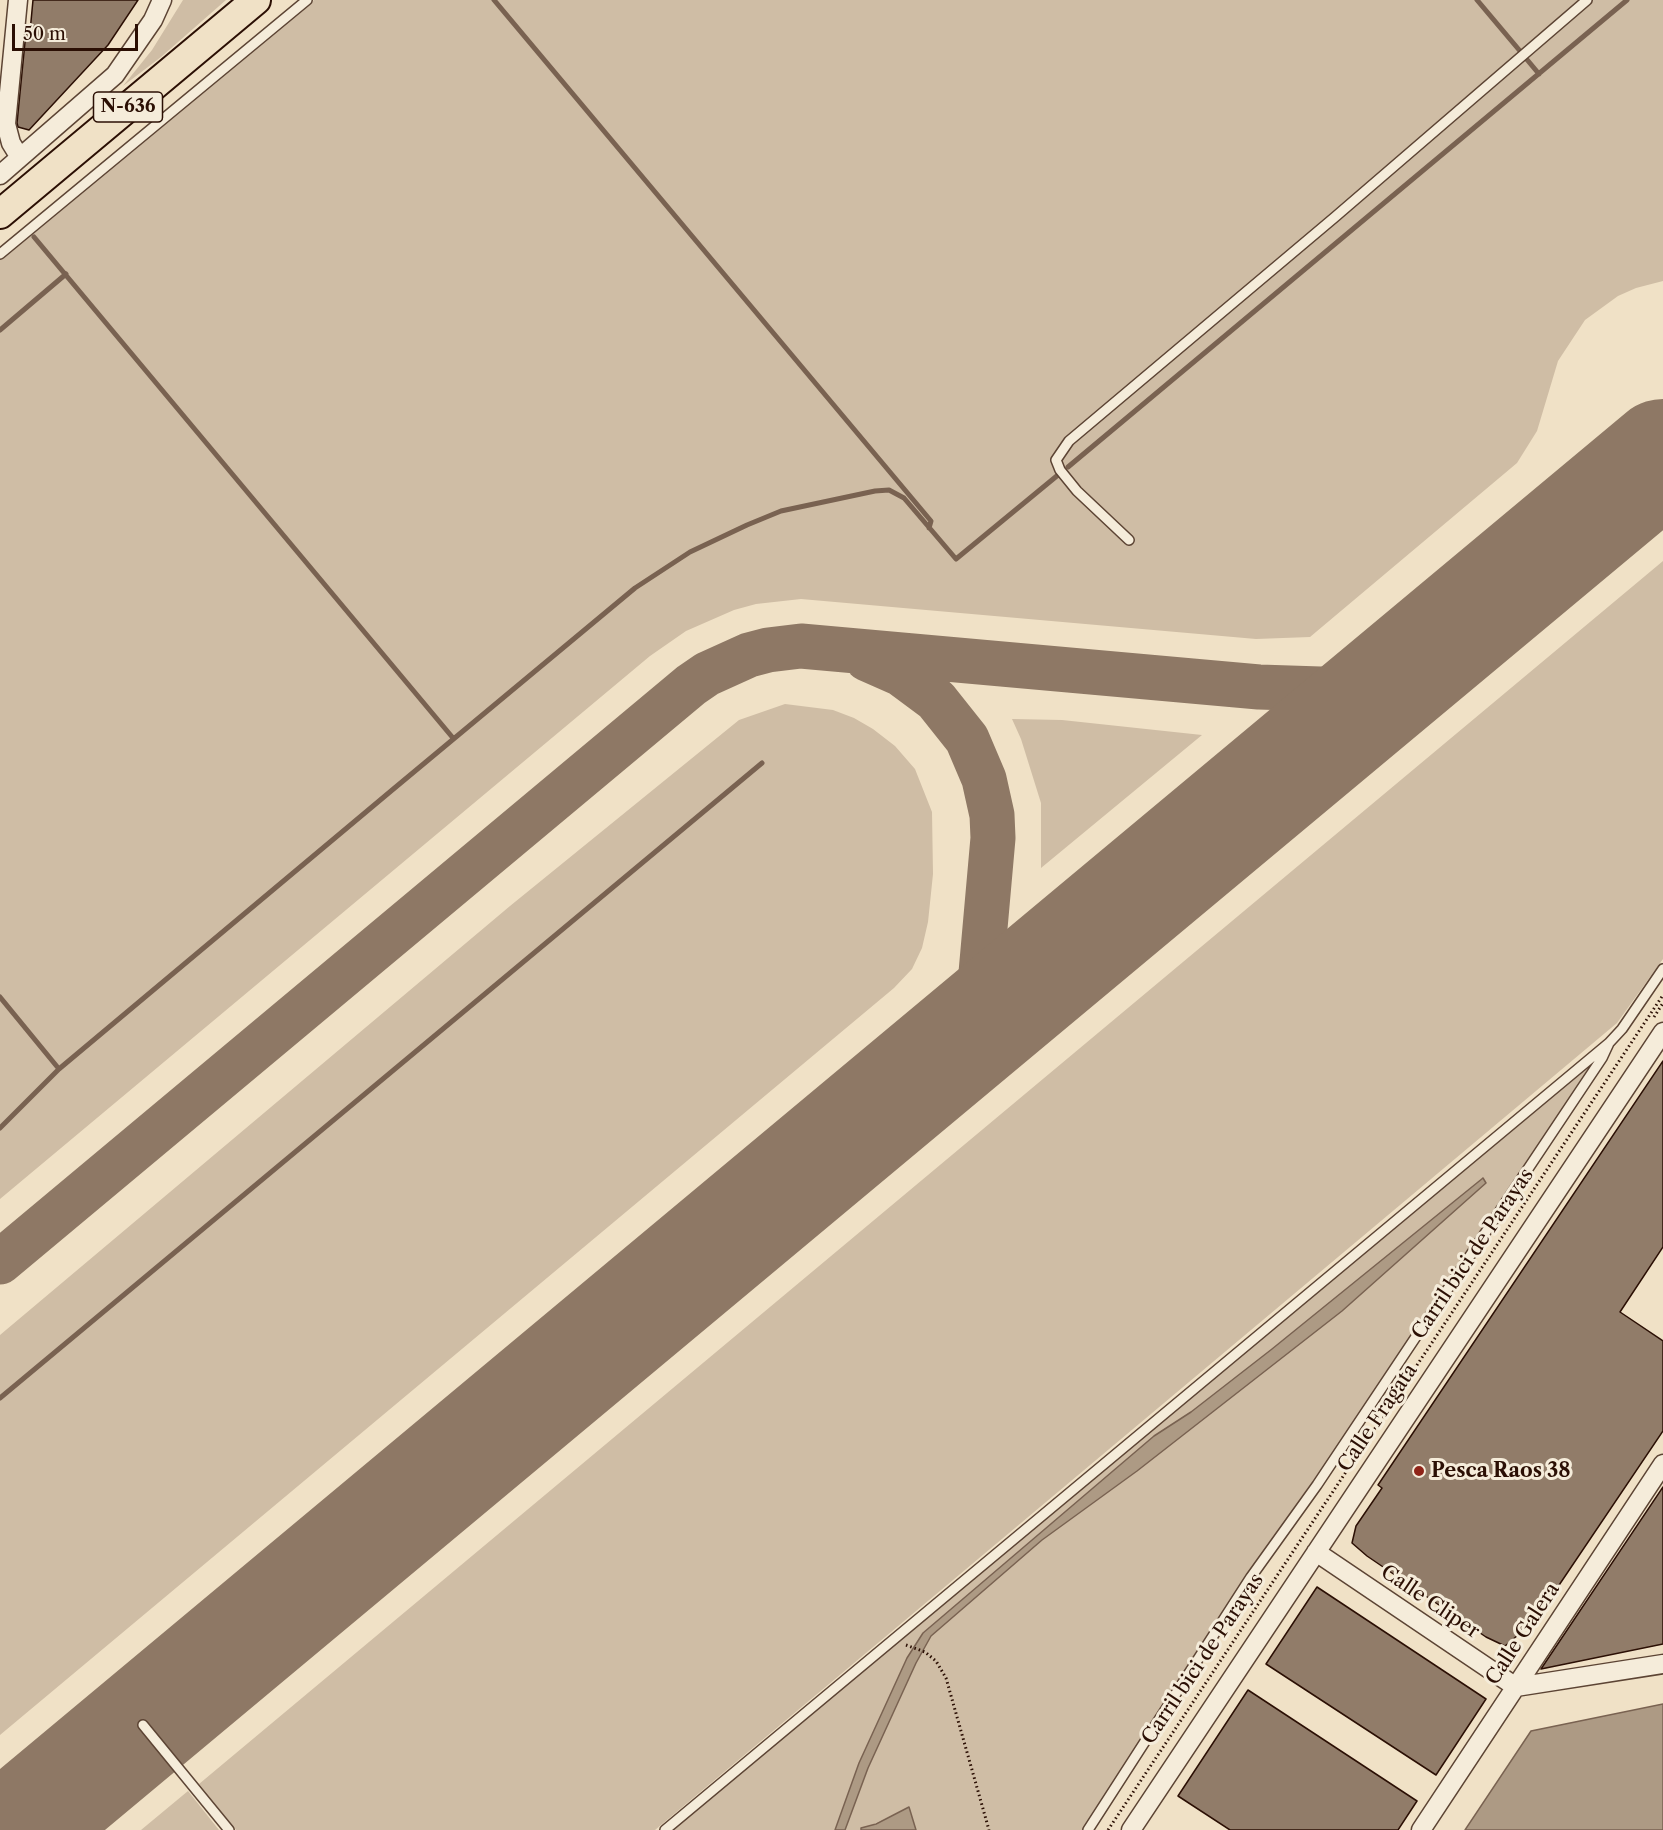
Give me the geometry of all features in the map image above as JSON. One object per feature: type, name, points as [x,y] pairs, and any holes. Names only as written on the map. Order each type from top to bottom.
[{"type":"highway","name":"N-636","points":[[0,214],[256,0]]},
{"type":"street","points":[[18,0],[6,124],[11,143],[19,156]]},
{"type":"street","points":[[0,175],[19,156],[115,75],[153,20],[162,0]]},
{"type":"street","name":"Calle Fragata","points":[[1131,1830],[1663,1032]]},
{"type":"street","name":"Calle Galera","points":[[1421,1830],[1663,1464]]},
{"type":"street","name":"Calle Cliper","points":[[1316,1552],[1516,1687]]},
{"type":"street","points":[[1516,1687],[1663,1664]]},
{"type":"lane","points":[[0,254],[307,0]]},
{"type":"lane","points":[[1129,540],[1077,491],[1060,470],[1056,460],[1068,441],[1326,225],[1587,0]]},
{"type":"lane","points":[[665,1830],[1609,1043],[1622,1029],[1663,969]]},
{"type":"lane","points":[[1088,1830],[1251,1577],[1317,1485],[1602,1058],[1609,1043]]},
{"type":"lane","points":[[143,1725],[229,1830]]},
{"type":"path","name":"Carril bici de Parayas","points":[[1108,1830],[1663,995]]},
{"type":"path","points":[[910,1646],[925,1652],[936,1662],[946,1678],[989,1830]]},
{"type":"shaded area","points":[[183,0],[226,0],[161,57],[123,86],[152,50]]},
{"type":"shaded area","points":[[314,0],[1663,0],[1663,281],[1636,288],[1618,296],[1585,320],[1558,361],[1537,431],[1517,463],[1310,637],[1256,639],[801,599],[756,604],[734,610],[686,631],[650,656],[0,1199],[0,259]]},
{"type":"shaded area","points":[[1663,561],[1663,959],[1617,1023],[655,1830],[236,1830],[199,1784]]},
{"type":"shaded area","points":[[785,704],[833,710],[854,718],[895,746],[915,769],[932,812],[933,874],[928,922],[922,948],[912,969],[894,988],[0,1735],[0,1335],[510,906],[739,720]]},
{"type":"shaded area","points":[[1012,719],[1062,720],[1202,735],[1041,868],[1041,803],[1021,739]]},
{"type":"shaded area","points":[[1594,1060],[1597,1060],[1354,1422],[1252,1568],[1204,1647],[1082,1830],[916,1830],[909,1807],[861,1830],[845,1830],[868,1768],[916,1663],[931,1636],[1042,1540],[1137,1471],[1342,1311],[1483,1178],[1272,1349],[1191,1412],[1154,1436],[923,1633],[907,1658],[859,1763],[835,1830],[673,1830]]},
{"type":"shaded area","points":[[1483,1178],[1486,1183],[1342,1311],[1137,1471],[1042,1540],[931,1636],[916,1663],[868,1768],[845,1830],[835,1830],[859,1763],[907,1658],[923,1633],[1154,1436],[1191,1412],[1272,1349]]},
{"type":"shaded area","points":[[1663,1704],[1663,1830],[1465,1830],[1531,1731]]},
{"type":"shaded area","points":[[188,1791],[219,1830],[141,1830]]},
{"type":"shaded area","points":[[909,1807],[916,1830],[861,1830],[861,1828],[876,1824]]},
{"type":"building","points":[[33,0],[138,0],[108,45],[29,130],[18,127],[17,123],[26,32],[30,32]]},
{"type":"building","points":[[1663,1061],[1663,1247],[1620,1312],[1663,1341],[1663,1431],[1549,1600],[1544,1597],[1518,1635],[1505,1646],[1486,1637],[1367,1556],[1352,1543],[1356,1526],[1382,1488],[1378,1485]]},
{"type":"building","points":[[1663,1487],[1663,1644],[1541,1669]]},
{"type":"building","points":[[1317,1587],[1486,1699],[1436,1775],[1266,1664]]},
{"type":"building","points":[[1248,1690],[1417,1801],[1398,1830],[1230,1830],[1178,1796]]},
{"type":"waterway","points":[[494,0],[931,521],[929,528]]},
{"type":"waterway","points":[[1477,0],[1520,51]]},
{"type":"waterway","points":[[1068,467],[1627,0]]},
{"type":"waterway","points":[[1524,56],[1539,74]]},
{"type":"waterway","points":[[34,237],[453,738]]},
{"type":"waterway","points":[[0,330],[66,274]]},
{"type":"waterway","points":[[0,1128],[59,1069],[391,791],[635,588],[690,552],[781,511],[889,490],[904,498],[956,559],[1058,475]]},
{"type":"waterway","points":[[0,1398],[762,763]]},
{"type":"waterway","points":[[0,997],[59,1069]]},
{"type":"taxiway","points":[[0,1262],[691,685],[707,674],[749,655],[801,646],[1259,687],[1382,691]]},
{"type":"taxiway","points":[[867,659],[901,674],[936,700],[967,739],[984,779],[992,815],[993,838],[976,1029]]},
{"type":"runway","points":[[16,1830],[1663,456]]},
{"type":"place","name":"Pesca Raos 38","points":[[1419,1471]]}]
